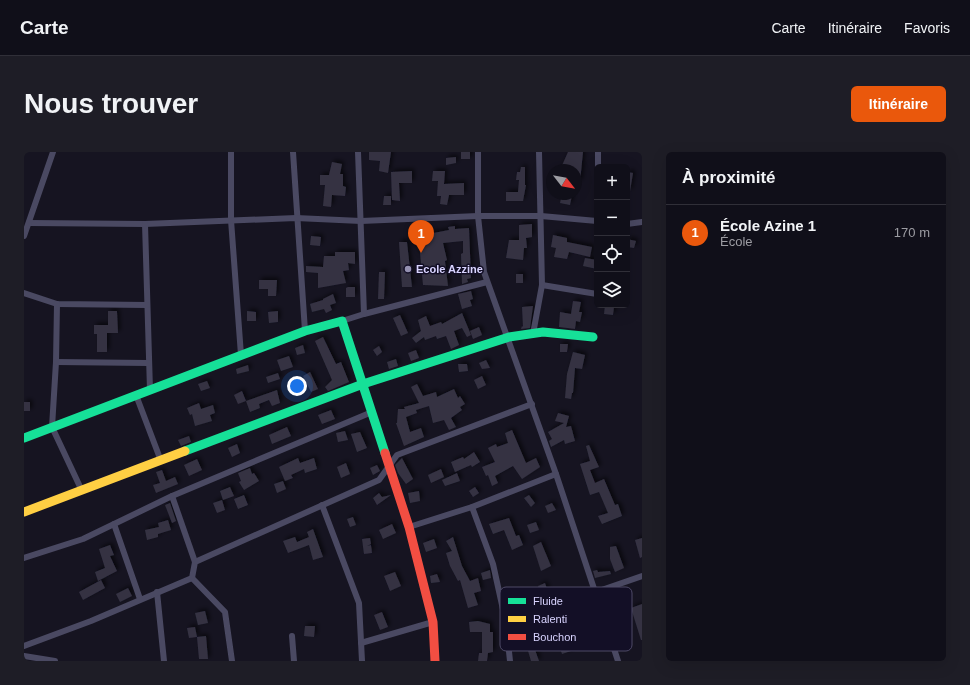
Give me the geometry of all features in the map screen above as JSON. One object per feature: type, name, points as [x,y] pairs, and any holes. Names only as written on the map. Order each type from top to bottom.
[{"type":"street","points":[[24,236],[53,152]]},
{"type":"street","points":[[231,152],[231,220],[241,355]]},
{"type":"street","points":[[293,152],[296,218],[305,331]]},
{"type":"street","points":[[358,152],[364,314]]},
{"type":"street","points":[[478,152],[478,216],[484,272],[509,337],[594,587]]},
{"type":"street","points":[[533,334],[542,285],[539,152]]},
{"type":"street","points":[[598,152],[598,164]]},
{"type":"street","points":[[29,223],[145,224],[296,218],[361,220],[478,216],[541,216],[594,221]]},
{"type":"street","points":[[630,224],[642,222]]},
{"type":"street","points":[[145,224],[150,390]]},
{"type":"street","points":[[24,438],[305,331],[487,282]]},
{"type":"street","points":[[542,285],[594,294]]},
{"type":"street","points":[[24,293],[57,304],[147,305]]},
{"type":"street","points":[[57,304],[56,362],[52,427],[82,491]]},
{"type":"street","points":[[342,321],[409,527],[433,622],[435,661]]},
{"type":"street","points":[[24,512],[363,384],[509,337],[543,332],[593,337]]},
{"type":"street","points":[[56,362],[148,363]]},
{"type":"street","points":[[136,395],[162,461]]},
{"type":"street","points":[[195,562],[379,480],[397,455],[532,404]]},
{"type":"street","points":[[24,558],[83,539],[172,496],[372,412]]},
{"type":"street","points":[[409,527],[472,507],[556,474]]},
{"type":"street","points":[[172,496],[195,562],[192,578]]},
{"type":"street","points":[[322,505],[359,603],[362,661]]},
{"type":"street","points":[[472,507],[493,564],[500,596]]},
{"type":"street","points":[[114,524],[140,599]]},
{"type":"street","points":[[608,587],[642,576]]},
{"type":"street","points":[[24,646],[91,621],[192,578]]},
{"type":"street","points":[[192,578],[225,612],[232,661]]},
{"type":"street","points":[[157,592],[164,661]]},
{"type":"street","points":[[361,643],[433,622]]},
{"type":"street","points":[[292,636],[294,661]]},
{"type":"street","points":[[509,651],[510,661]]},
{"type":"street","points":[[615,651],[618,661]]},
{"type":"street","points":[[24,656],[55,661]]},
{"type":"building","points":[[369,152],[391,152],[388,173],[379,171],[380,161],[369,160]]},
{"type":"building","points":[[461,152],[470,152],[470,159],[461,159]]},
{"type":"building","points":[[568,152],[583,152],[582,164],[563,164]]},
{"type":"building","points":[[456,157],[456,163],[446,165],[446,158]]},
{"type":"building","points":[[332,162],[342,164],[340,174],[343,174],[343,186],[346,187],[345,196],[332,195],[331,207],[323,206],[325,185],[320,185],[320,175],[329,175]]},
{"type":"building","points":[[521,167],[525,167],[526,185],[523,201],[506,201],[506,192],[518,192],[519,180],[516,180],[517,172],[520,172]]},
{"type":"building","points":[[412,171],[412,183],[399,183],[400,201],[392,200],[391,172]]},
{"type":"building","points":[[433,171],[445,171],[444,184],[464,183],[464,195],[449,195],[447,205],[440,204],[441,196],[437,196],[438,181],[432,181]]},
{"type":"building","points":[[630,172],[633,173],[630,191]]},
{"type":"building","points":[[384,196],[391,196],[391,205],[383,205]]},
{"type":"building","points":[[561,200],[571,200],[570,205],[560,203]]},
{"type":"building","points":[[532,224],[532,237],[526,238],[527,248],[524,248],[523,260],[506,258],[509,240],[519,240],[519,225]]},
{"type":"building","points":[[455,226],[455,229],[469,228],[471,278],[467,279],[468,282],[462,284],[461,254],[463,253],[463,241],[443,243],[447,260],[445,261],[448,286],[423,285],[418,231],[428,230],[428,234],[449,230],[448,227]]},
{"type":"building","points":[[553,235],[567,238],[567,242],[592,247],[590,257],[569,252],[567,259],[554,257],[556,248],[551,247]]},
{"type":"building","points":[[311,236],[321,237],[320,246],[310,245]]},
{"type":"building","points":[[630,240],[636,241],[634,248],[630,247]]},
{"type":"building","points":[[399,242],[407,242],[412,287],[402,287]]},
{"type":"building","points":[[335,252],[355,252],[355,264],[348,263],[349,270],[343,271],[346,283],[318,288],[318,273],[306,272],[306,266],[323,267],[324,256],[335,256]]},
{"type":"building","points":[[585,258],[594,260],[594,268],[583,266]]},
{"type":"building","points":[[379,272],[385,272],[384,299],[378,299]]},
{"type":"building","points":[[516,274],[523,274],[523,283],[516,283]]},
{"type":"building","points":[[259,280],[277,280],[276,296],[268,296],[268,289],[259,289]]},
{"type":"building","points":[[355,287],[355,297],[346,297],[346,288]]},
{"type":"building","points":[[471,291],[473,299],[470,300],[472,306],[462,309],[458,294]]},
{"type":"building","points":[[333,294],[336,303],[330,305],[332,310],[326,313],[324,309],[312,312],[310,304],[323,300]]},
{"type":"building","points":[[573,301],[581,302],[579,312],[582,312],[580,322],[576,321],[575,329],[559,327],[560,312],[571,314]]},
{"type":"building","points":[[533,306],[530,328],[521,329],[522,326],[523,327],[522,307]]},
{"type":"building","points":[[605,308],[614,308],[613,315],[604,314]]},
{"type":"building","points":[[108,311],[117,311],[118,333],[107,333],[107,352],[97,352],[97,334],[94,334],[94,325],[108,325]]},
{"type":"building","points":[[247,311],[256,312],[256,321],[247,321]]},
{"type":"building","points":[[278,311],[278,322],[269,323],[268,312]]},
{"type":"building","points":[[462,313],[471,335],[467,337],[462,328],[454,331],[459,345],[451,349],[446,336],[437,339],[436,336],[425,340],[424,337],[416,343],[412,338],[421,331],[418,320],[426,316],[430,326],[441,322],[442,324]]},
{"type":"building","points":[[400,315],[408,333],[401,336],[393,318]]},
{"type":"building","points":[[479,327],[482,335],[473,339],[470,331]]},
{"type":"building","points":[[323,337],[336,364],[341,362],[349,382],[328,391],[325,387],[332,380],[315,341]]},
{"type":"building","points":[[560,344],[568,344],[567,352],[560,352]]},
{"type":"building","points":[[303,345],[305,353],[297,355],[295,348]]},
{"type":"building","points":[[379,346],[382,352],[377,356],[373,350]]},
{"type":"building","points":[[416,350],[419,358],[411,361],[408,353]]},
{"type":"building","points":[[573,352],[585,355],[582,369],[575,368],[573,393],[571,399],[565,398],[567,374]]},
{"type":"building","points":[[289,356],[293,367],[281,371],[277,360]]},
{"type":"building","points":[[396,359],[398,366],[389,369],[387,362]]},
{"type":"building","points":[[486,360],[490,368],[482,369],[479,363]]},
{"type":"building","points":[[458,364],[467,364],[468,371],[459,372]]},
{"type":"building","points":[[248,365],[249,371],[237,374],[236,369]]},
{"type":"building","points":[[310,372],[318,389],[311,392],[303,376]]},
{"type":"building","points":[[278,373],[280,379],[268,383],[266,377]]},
{"type":"building","points":[[482,376],[486,385],[478,389],[474,380]]},
{"type":"building","points":[[207,381],[210,388],[201,391],[198,384]]},
{"type":"building","points":[[417,384],[423,396],[436,392],[437,397],[454,389],[458,398],[460,396],[465,404],[460,407],[462,410],[451,418],[456,427],[449,430],[444,420],[433,423],[429,406],[416,410],[417,413],[406,417],[410,432],[421,428],[424,437],[404,446],[396,423],[398,409],[405,409],[404,407],[419,403],[411,387]]},
{"type":"building","points":[[277,390],[280,403],[272,406],[269,400],[259,404],[260,408],[250,412],[246,401]]},
{"type":"building","points":[[242,391],[246,401],[238,404],[234,395]]},
{"type":"building","points":[[24,402],[30,402],[30,411],[24,411]]},
{"type":"building","points":[[199,403],[201,409],[213,405],[215,413],[210,415],[212,421],[195,426],[192,414],[190,415],[187,408]]},
{"type":"building","points":[[331,410],[335,419],[322,424],[318,415]]},
{"type":"building","points":[[558,413],[569,416],[566,427],[571,426],[575,441],[565,444],[564,440],[551,447],[549,441],[552,439],[548,432],[564,423],[555,421]]},
{"type":"building","points":[[287,427],[291,436],[272,444],[269,435]]},
{"type":"building","points":[[512,430],[526,463],[536,458],[540,467],[522,479],[513,466],[495,476],[498,483],[492,486],[488,475],[486,476],[482,467],[495,462],[488,448],[496,444],[497,447],[508,443],[505,433]]},
{"type":"building","points":[[345,431],[348,440],[338,442],[336,433]]},
{"type":"building","points":[[360,432],[367,448],[357,452],[351,434]]},
{"type":"building","points":[[189,436],[191,442],[181,446],[178,440]]},
{"type":"building","points":[[237,444],[240,453],[232,457],[228,448]]},
{"type":"building","points":[[589,445],[599,467],[590,470],[595,483],[604,479],[615,505],[618,504],[622,516],[602,524],[598,516],[608,513],[599,492],[590,495],[580,464],[590,461],[586,446]]},
{"type":"building","points":[[474,452],[480,462],[472,467],[471,465],[455,472],[451,462],[463,457],[464,459]]},
{"type":"building","points":[[298,458],[300,463],[314,458],[317,469],[305,473],[304,469],[291,475],[293,478],[285,481],[279,467]]},
{"type":"building","points":[[402,458],[413,479],[406,484],[398,473],[395,465]]},
{"type":"building","points":[[197,459],[202,470],[189,476],[184,465]]},
{"type":"building","points":[[346,463],[350,474],[341,478],[337,467]]},
{"type":"building","points":[[377,465],[380,471],[373,475],[370,468]]},
{"type":"building","points":[[250,468],[252,474],[254,473],[259,481],[244,490],[239,482],[241,481],[238,473]]},
{"type":"building","points":[[441,469],[444,477],[431,483],[428,475]]},
{"type":"building","points":[[162,470],[166,481],[175,477],[178,484],[156,493],[153,485],[160,483],[156,472]]},
{"type":"building","points":[[457,473],[460,481],[445,486],[442,480]]},
{"type":"building","points":[[283,481],[286,489],[277,493],[274,484]]},
{"type":"building","points":[[230,487],[234,496],[223,500],[220,491]]},
{"type":"building","points":[[475,487],[479,493],[473,497],[469,491]]},
{"type":"building","points":[[419,491],[420,501],[410,503],[408,493]]},
{"type":"building","points":[[379,493],[382,497],[391,495],[377,505],[373,498]]},
{"type":"building","points":[[244,495],[248,505],[238,509],[234,499]]},
{"type":"building","points":[[529,495],[535,503],[531,507],[524,498]]},
{"type":"building","points":[[222,500],[225,510],[217,513],[213,503]]},
{"type":"building","points":[[170,503],[176,521],[172,523],[165,505]]},
{"type":"building","points":[[552,503],[556,510],[548,513],[545,506]]},
{"type":"building","points":[[353,517],[356,525],[350,527],[347,519]]},
{"type":"building","points":[[509,518],[516,536],[519,535],[523,545],[512,550],[504,530],[493,534],[489,524]]},
{"type":"building","points":[[168,520],[171,530],[158,534],[158,537],[147,540],[145,530],[159,527],[158,523]]},
{"type":"building","points":[[536,522],[539,530],[530,533],[527,525]]},
{"type":"building","points":[[392,524],[396,533],[383,539],[379,530]]},
{"type":"building","points":[[313,529],[323,557],[313,560],[309,545],[288,553],[283,541],[295,537],[297,542],[309,537],[307,532]]},
{"type":"building","points":[[453,537],[462,566],[470,581],[478,578],[481,591],[474,593],[478,605],[468,608],[460,580],[458,581],[450,566],[446,553],[452,551],[446,541]]},
{"type":"building","points":[[370,538],[371,544],[367,546],[371,545],[372,553],[364,554],[362,539]]},
{"type":"building","points":[[642,538],[642,557],[640,558],[635,540]]},
{"type":"building","points":[[434,539],[437,548],[426,552],[423,543]]},
{"type":"building","points":[[541,542],[551,566],[541,571],[533,546]]},
{"type":"building","points":[[110,545],[114,555],[110,556],[117,571],[98,581],[95,572],[105,568],[99,549]]},
{"type":"building","points":[[616,546],[624,568],[615,572],[610,559],[610,547]]},
{"type":"building","points":[[490,570],[491,578],[483,580],[481,573]]},
{"type":"building","points":[[597,570],[598,572],[610,571],[611,574],[595,578],[593,571]]},
{"type":"building","points":[[395,572],[401,586],[390,591],[384,576]]},
{"type":"building","points":[[437,574],[440,582],[431,583],[430,576]]},
{"type":"building","points":[[101,580],[105,588],[83,600],[79,592]]},
{"type":"building","points":[[545,583],[546,587],[538,587]]},
{"type":"building","points":[[128,588],[132,596],[120,602],[116,594]]},
{"type":"building","points":[[642,604],[642,640],[632,611],[632,608]]},
{"type":"building","points":[[205,611],[208,623],[198,625],[195,613]]},
{"type":"building","points":[[382,612],[388,627],[380,630],[374,615]]},
{"type":"building","points":[[478,621],[490,624],[490,632],[493,632],[493,652],[488,653],[487,661],[478,661],[479,653],[482,653],[482,632],[470,632],[469,622]]},
{"type":"building","points":[[305,626],[315,626],[314,637],[304,636]]},
{"type":"building","points":[[195,627],[197,637],[189,638],[187,628]]},
{"type":"building","points":[[206,636],[208,659],[199,659],[197,637]]},
{"type":"building","points":[[528,651],[535,651],[539,661],[531,661]]},
{"type":"building","points":[[561,651],[571,651],[562,654]]},
{"type":"traffic: fast","points":[[24,438],[305,331],[342,321],[385,453]]},
{"type":"traffic: fast","points":[[185,451],[363,384],[509,337],[543,332],[593,337]]},
{"type":"traffic: slow","points":[[24,512],[185,451]]},
{"type":"traffic: jam","points":[[385,453],[409,527],[433,622],[435,661]]},
{"type":"place","name":"École Azine 1","points":[[421,253]]},
{"type":"place","name":"Ecole Azzine","points":[[408,269]]}]
